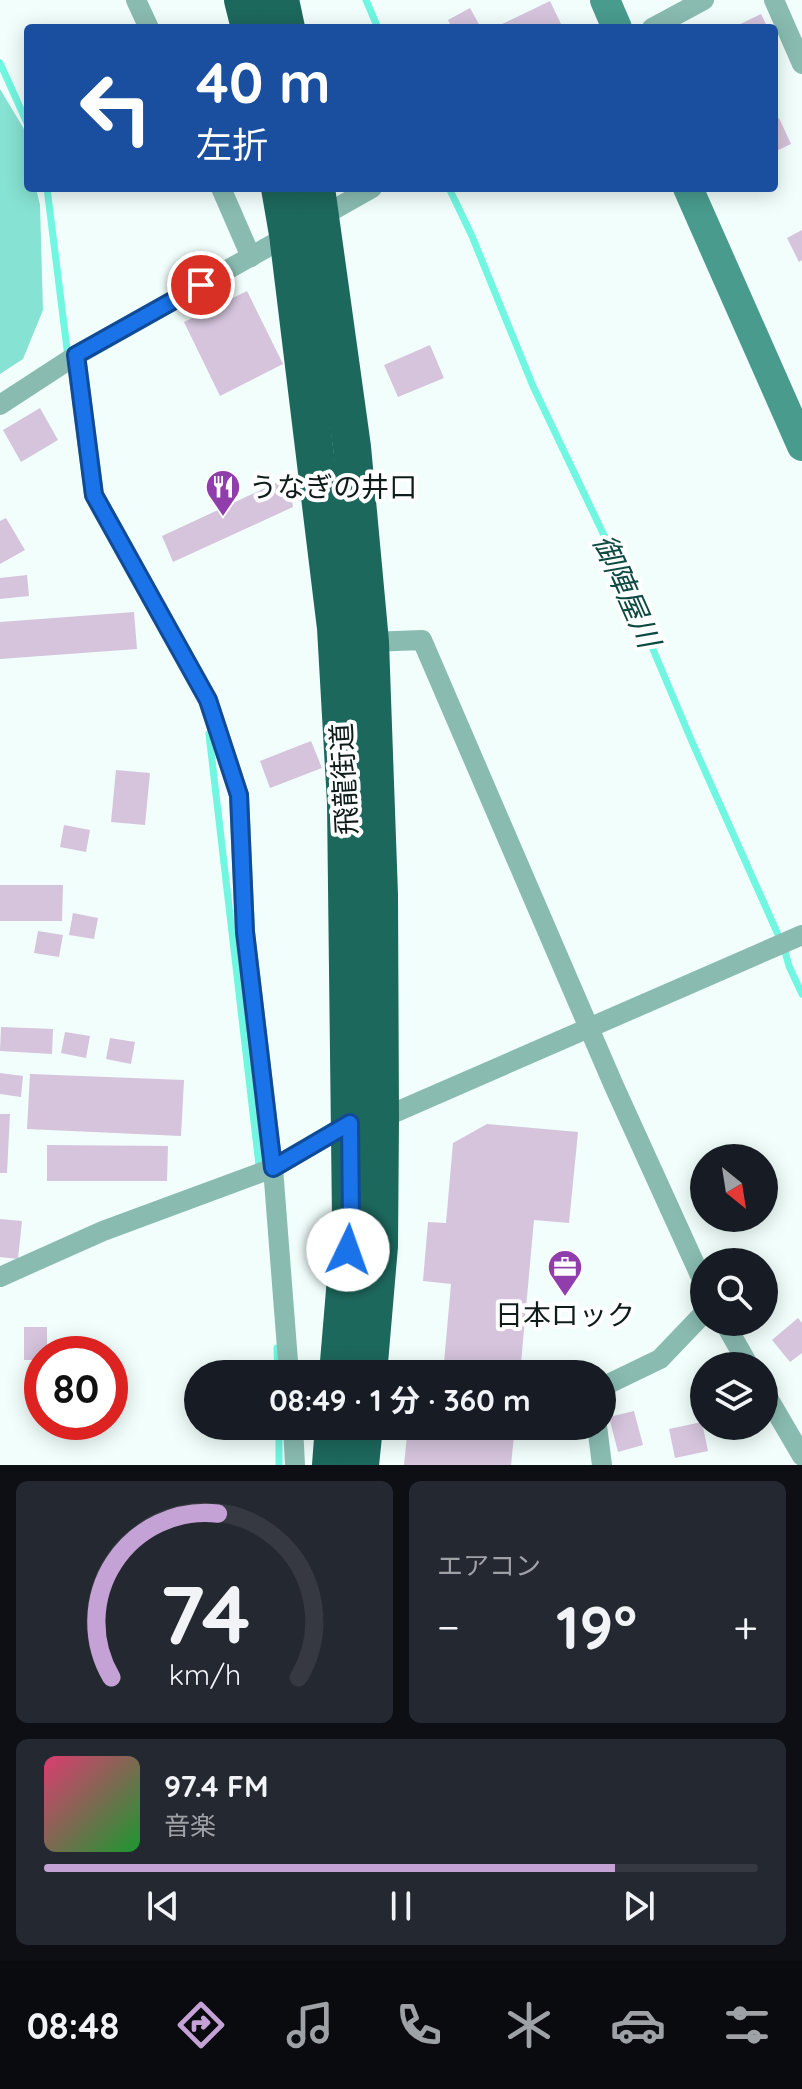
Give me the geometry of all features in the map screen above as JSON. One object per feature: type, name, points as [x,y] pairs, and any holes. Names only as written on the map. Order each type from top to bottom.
[{"type":"highway","points":[[243,0],[249,24]]},
{"type":"highway","points":[[280,0],[285,24]]},
{"type":"highway","name":"飛龍街道","points":[[281,192],[336,628],[365,1121],[379,1246],[369,1360]]},
{"type":"highway","name":"飛龍街道","points":[[319,202],[352,447],[370,642],[379,895],[365,1121],[351,1219],[339,1360]]},
{"type":"highway","points":[[331,1465],[333,1440]]},
{"type":"highway","points":[[360,1465],[363,1440]]},
{"type":"street","points":[[136,0],[147,24]]},
{"type":"street","points":[[605,0],[615,24]]},
{"type":"street","points":[[659,24],[704,0]]},
{"type":"street","points":[[774,0],[802,64]]},
{"type":"street","points":[[223,192],[251,257]]},
{"type":"street","points":[[0,405],[70,359],[288,234],[319,202],[357,192]]},
{"type":"street","points":[[690,192],[802,446]]},
{"type":"street","points":[[70,359],[94,495],[208,700],[239,795],[245,932],[273,1168],[288,1360]]},
{"type":"street","points":[[370,642],[422,640],[614,1086],[690,1253]]},
{"type":"street","points":[[0,1277],[103,1231],[273,1168],[365,1121],[791,940]]},
{"type":"street","points":[[616,1380],[660,1359],[690,1328]]},
{"type":"street","points":[[778,1415],[802,1456]]},
{"type":"street","points":[[294,1440],[295,1465]]},
{"type":"street","points":[[599,1440],[602,1465]]},
{"type":"green space","points":[[0,89],[24,129],[24,192],[37,192],[40,205],[43,310],[23,359],[0,374]]},
{"type":"building","points":[[550,1],[561,24],[502,24]]},
{"type":"building","points":[[470,8],[479,24],[450,24],[448,20]]},
{"type":"building","points":[[761,14],[766,24],[740,24]]},
{"type":"building","points":[[778,119],[791,144],[778,150]]},
{"type":"building","points":[[802,230],[802,260],[799,262],[787,238]]},
{"type":"building","points":[[247,291],[283,364],[220,396],[184,322]]},
{"type":"building","points":[[430,345],[444,378],[398,397],[384,365]]},
{"type":"building","points":[[40,408],[58,440],[21,462],[3,430]]},
{"type":"building","points":[[289,477],[293,507],[173,562],[162,536]]},
{"type":"building","points":[[6,518],[25,550],[0,564],[0,521]]},
{"type":"building","points":[[27,575],[29,596],[0,599],[0,578]]},
{"type":"building","points":[[134,612],[137,649],[0,659],[0,622]]},
{"type":"building","points":[[311,741],[322,768],[270,788],[260,761]]},
{"type":"building","points":[[116,770],[150,773],[145,825],[111,822]]},
{"type":"building","points":[[64,825],[90,830],[86,852],[60,847]]},
{"type":"building","points":[[0,885],[63,885],[62,921],[0,921]]},
{"type":"building","points":[[73,913],[98,918],[94,939],[69,935]]},
{"type":"building","points":[[38,931],[63,935],[59,957],[34,953]]},
{"type":"building","points":[[1,1027],[53,1029],[52,1054],[0,1051]]},
{"type":"building","points":[[65,1032],[90,1036],[86,1058],[61,1053]]},
{"type":"building","points":[[110,1038],[135,1042],[131,1064],[106,1059]]},
{"type":"building","points":[[0,1073],[23,1076],[21,1097],[0,1094]]},
{"type":"building","points":[[30,1074],[184,1080],[181,1136],[27,1129]]},
{"type":"building","points":[[0,1114],[10,1114],[7,1173],[0,1173]]},
{"type":"building","points":[[487,1124],[578,1132],[569,1223],[534,1220],[521,1360],[444,1360],[451,1284],[423,1281],[428,1222],[446,1223],[453,1143]]},
{"type":"building","points":[[47,1145],[168,1146],[167,1181],[47,1181]]},
{"type":"building","points":[[0,1219],[22,1221],[18,1259],[0,1257]]},
{"type":"building","points":[[798,1318],[802,1323],[802,1353],[790,1362],[772,1340]]},
{"type":"building","points":[[24,1327],[47,1327],[47,1336],[24,1336]]},
{"type":"building","points":[[634,1411],[643,1445],[618,1452],[615,1440],[616,1415]]},
{"type":"building","points":[[690,1425],[690,1440],[706,1440],[708,1451],[675,1458],[669,1429]]},
{"type":"building","points":[[407,1440],[514,1440],[511,1465],[404,1465]]},
{"type":"waterway","name":"御陣屋川","points":[[366,0],[376,24]]},
{"type":"waterway","points":[[0,63],[24,116]]},
{"type":"waterway","points":[[47,192],[68,357]]},
{"type":"waterway","name":"御陣屋川","points":[[451,192],[533,386],[611,550],[802,994]]},
{"type":"waterway","points":[[209,734],[259,1165]]},
{"type":"waterway","points":[[277,1348],[277,1360]]},
{"type":"waterway","points":[[279,1440],[279,1465]]},
{"type":"place","name":"うなぎの井口","points":[[223,518]]},
{"type":"place","name":"日本ロック","points":[[565,1298]]},
{"type":"route","points":[[201,285],[76,355],[94,495],[208,700],[239,795],[245,932],[273,1168],[350,1123],[351,1219],[348,1250]]}]
